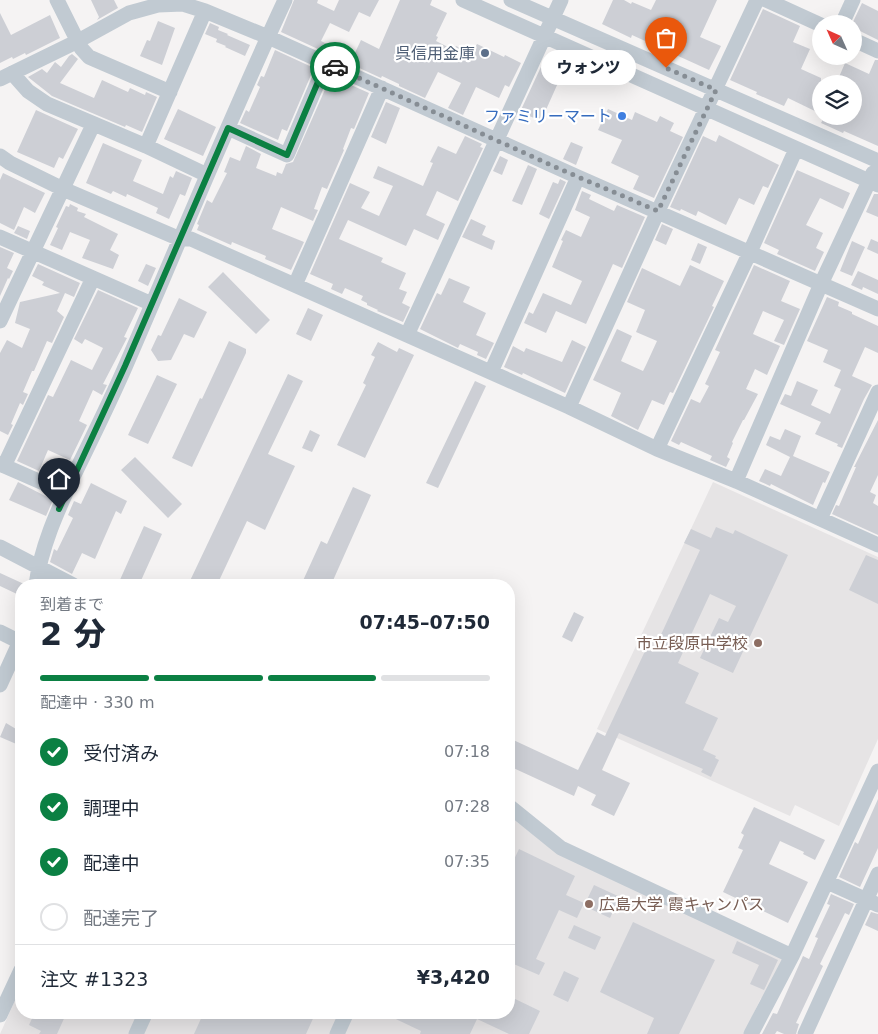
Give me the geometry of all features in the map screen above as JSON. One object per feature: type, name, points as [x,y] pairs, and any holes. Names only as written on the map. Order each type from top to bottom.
[{"type":"street","points":[[57,0],[81,48],[89,57],[170,92]]},
{"type":"street","points":[[37,579],[46,542],[66,493],[125,366],[207,175],[286,0]]},
{"type":"street","points":[[464,0],[874,183]]},
{"type":"street","points":[[511,0],[878,162],[874,183],[821,284],[736,481]]},
{"type":"street","points":[[407,335],[561,0]]},
{"type":"street","points":[[569,407],[757,0]]},
{"type":"street","points":[[766,0],[812,21]]},
{"type":"street","points":[[846,15],[853,0]]},
{"type":"street","points":[[207,175],[146,146],[47,104],[6,76],[78,41],[129,13],[158,5],[183,4],[268,37],[578,177],[878,309]]},
{"type":"street","points":[[146,146],[205,11]]},
{"type":"street","points":[[862,44],[878,51]]},
{"type":"street","points":[[228,128],[287,155],[326,63]]},
{"type":"street","points":[[295,284],[382,88]]},
{"type":"street","points":[[0,321],[93,124]]},
{"type":"street","points":[[657,449],[750,252],[796,149]]},
{"type":"street","points":[[0,156],[10,164],[63,188],[180,239],[192,239],[295,284],[569,407],[657,449],[736,481],[878,546]]},
{"type":"street","points":[[492,372],[578,177]]},
{"type":"street","points":[[0,237],[152,304]]},
{"type":"street","points":[[66,493],[2,465],[93,278]]},
{"type":"street","points":[[820,519],[878,392]]},
{"type":"street","points":[[0,547],[61,579]]},
{"type":"street","points":[[0,632],[15,638]]},
{"type":"street","points":[[0,685],[15,653]]},
{"type":"street","points":[[751,1034],[792,956],[878,772]]},
{"type":"street","points":[[515,811],[562,848],[792,956]]},
{"type":"street","points":[[805,1034],[872,902],[878,874]]},
{"type":"street","points":[[827,882],[872,902]]},
{"type":"street","points":[[0,1015],[15,983]]},
{"type":"street","points":[[136,1034],[143,1019]]},
{"type":"street","points":[[337,1034],[344,1019]]},
{"type":"shaded area","name":"市立段原中学校","points":[[713,482],[878,557],[878,739],[839,826],[795,805],[790,816],[597,729]]},
{"type":"shaded area","name":"広島大学 霞キャンパス","points":[[515,821],[556,852],[781,955],[784,961],[767,1000],[761,998],[744,1034],[0,1034],[15,1000],[15,1019],[515,1019]]},
{"type":"building","points":[[91,0],[114,0],[118,8],[97,20],[99,17]]},
{"type":"building","points":[[294,0],[318,0],[317,3],[334,11],[339,0],[379,0],[370,17],[359,12],[349,32],[330,23],[321,41],[353,57],[361,40],[379,49],[400,0],[432,0],[430,5],[447,13],[436,36],[438,37],[436,41],[454,50],[456,46],[472,53],[477,44],[521,63],[509,87],[505,85],[499,98],[476,87],[463,115],[448,108],[461,83],[438,72],[425,98],[382,76],[381,78],[281,32]]},
{"type":"building","points":[[613,0],[624,0],[631,4],[632,2],[651,10],[656,0],[717,0],[700,37],[721,46],[709,70],[632,35],[631,38],[602,24]]},
{"type":"building","points":[[862,3],[878,11],[878,40],[862,32],[862,15],[856,15]]},
{"type":"building","points":[[763,9],[800,26],[793,42],[810,49],[801,69],[814,75],[812,75],[812,110],[788,98],[784,106],[730,80]]},
{"type":"building","points":[[0,13],[11,35],[50,15],[60,38],[26,55],[25,53],[13,59],[12,57],[0,63]]},
{"type":"building","points":[[158,21],[175,28],[162,65],[140,56],[147,40],[150,41]]},
{"type":"building","points":[[210,23],[219,27],[218,30],[227,35],[250,45],[245,56],[225,47],[216,42],[217,39],[205,34]]},
{"type":"building","points":[[275,50],[314,68],[287,131],[282,129],[278,140],[240,123],[246,110],[249,112],[260,87],[257,85],[261,76],[264,77]]},
{"type":"building","points":[[72,54],[78,59],[60,83],[94,98],[102,80],[128,92],[130,88],[145,95],[146,92],[157,97],[142,132],[126,125],[125,127],[52,96],[28,77],[42,69],[47,73],[55,62],[61,67]]},
{"type":"building","points":[[546,56],[566,65],[541,121],[520,112]]},
{"type":"building","points":[[875,60],[878,60],[878,146],[825,125],[862,125],[862,75],[840,75],[844,65],[849,65],[869,74]]},
{"type":"building","points":[[331,76],[369,93],[354,129],[351,128],[344,150],[327,189],[322,187],[314,209],[318,210],[313,221],[281,207],[272,229],[304,242],[291,270],[265,259],[266,256],[232,242],[231,245],[197,230],[199,225],[197,224],[207,200],[212,203],[227,173],[224,172],[230,157],[240,161],[246,146],[261,154],[256,168],[276,176],[277,172],[282,174],[286,164],[293,162]]},
{"type":"building","points":[[386,102],[400,108],[386,144],[371,137]]},
{"type":"building","points":[[178,109],[216,127],[203,156],[164,139]]},
{"type":"building","points":[[608,109],[632,120],[635,112],[657,122],[660,116],[674,123],[670,131],[683,137],[654,198],[633,189],[639,176],[611,163],[622,140],[598,130]]},
{"type":"building","points":[[36,110],[78,129],[63,159],[59,157],[54,168],[17,152]]},
{"type":"building","points":[[719,135],[779,165],[768,188],[763,186],[754,205],[739,198],[726,225],[698,211],[696,216],[681,209],[680,211],[670,207],[703,136],[716,142]]},
{"type":"building","points":[[465,136],[482,144],[480,147],[483,148],[458,201],[437,191],[426,215],[445,224],[438,240],[414,229],[406,246],[348,220],[339,239],[383,258],[381,262],[406,273],[399,289],[407,292],[402,303],[410,307],[403,322],[367,305],[367,303],[361,300],[363,296],[345,288],[342,294],[331,289],[333,284],[310,274],[350,183],[370,192],[361,208],[379,216],[393,186],[373,178],[378,166],[423,186],[433,163],[430,162],[438,146],[456,154]]},
{"type":"building","points":[[571,142],[583,147],[576,165],[563,159]]},
{"type":"building","points":[[103,143],[142,160],[133,181],[163,194],[170,176],[173,178],[176,171],[192,178],[185,196],[180,194],[169,219],[156,213],[158,208],[127,194],[126,197],[113,191],[111,194],[86,183]]},
{"type":"building","points":[[500,156],[508,160],[502,175],[493,171]]},
{"type":"building","points":[[528,165],[537,169],[522,205],[512,201]]},
{"type":"building","points":[[797,170],[850,193],[843,209],[820,198],[806,225],[823,233],[816,248],[824,252],[815,271],[777,254],[779,250],[764,243]]},
{"type":"building","points":[[3,173],[45,193],[35,213],[24,207],[14,230],[0,223],[0,180]]},
{"type":"building","points":[[560,179],[566,182],[549,219],[539,214],[553,182],[558,184]]},
{"type":"building","points":[[582,191],[591,195],[589,199],[614,211],[617,205],[645,217],[622,268],[613,264],[586,324],[556,311],[546,333],[524,323],[529,312],[533,314],[543,293],[571,305],[582,281],[552,267],[566,230],[581,237],[590,217],[575,210]]},
{"type":"building","points":[[874,194],[878,194],[878,217],[866,212]]},
{"type":"building","points":[[70,204],[78,208],[77,211],[86,214],[84,217],[118,234],[110,250],[119,255],[113,269],[82,258],[90,240],[70,232],[62,250],[50,245],[66,206],[69,207]]},
{"type":"building","points":[[471,219],[486,226],[482,235],[495,241],[492,250],[462,237]]},
{"type":"building","points":[[662,224],[673,229],[666,245],[655,240]]},
{"type":"building","points":[[18,226],[30,231],[27,239],[14,233]]},
{"type":"building","points":[[871,239],[878,242],[878,254],[867,249]]},
{"type":"building","points":[[852,241],[865,247],[852,276],[840,271]]},
{"type":"building","points":[[698,243],[707,247],[700,264],[691,260]]},
{"type":"building","points":[[0,247],[14,253],[7,268],[13,271],[0,296]]},
{"type":"building","points":[[38,264],[80,283],[74,297],[65,293],[57,311],[64,317],[52,343],[47,341],[34,371],[32,371],[23,392],[28,394],[23,405],[20,403],[8,435],[0,431],[0,353],[7,340],[22,348],[30,329],[15,323],[20,302],[60,293],[42,285],[44,282],[32,276]]},
{"type":"building","points":[[146,264],[156,268],[148,286],[138,281]]},
{"type":"building","points":[[690,265],[724,281],[712,306],[714,307],[673,393],[670,392],[664,405],[652,400],[638,430],[611,416],[621,393],[593,380],[617,329],[632,336],[621,361],[643,371],[657,341],[636,332],[645,310],[627,302],[642,268],[680,286]]},
{"type":"building","points":[[754,265],[790,281],[781,301],[800,309],[784,345],[774,341],[784,320],[763,311],[753,334],[780,346],[767,375],[755,369],[746,389],[758,394],[732,442],[727,457],[730,459],[726,467],[710,460],[712,456],[681,442],[679,445],[671,441],[691,399],[700,403],[709,386],[705,384],[720,352],[715,350]]},
{"type":"building","points":[[858,271],[878,280],[878,294],[863,287],[862,290],[851,285]]},
{"type":"building","points":[[223,272],[270,320],[256,334],[208,287]]},
{"type":"building","points":[[449,278],[470,287],[463,302],[486,313],[476,335],[494,343],[486,359],[477,355],[478,352],[460,344],[458,348],[420,329],[437,293],[441,295]]},
{"type":"building","points":[[98,290],[138,308],[124,337],[127,338],[103,384],[107,385],[102,395],[93,390],[79,421],[87,425],[70,460],[48,450],[39,471],[17,461],[48,395],[53,397],[71,360],[92,370],[103,348],[85,339],[82,344],[74,339]]},
{"type":"building","points":[[827,297],[839,302],[838,306],[852,312],[852,314],[878,326],[878,353],[865,347],[852,376],[872,385],[842,448],[837,446],[838,444],[815,434],[821,422],[780,404],[785,394],[791,396],[797,381],[818,390],[811,405],[830,414],[841,389],[834,386],[841,370],[823,362],[828,350],[807,341]]},
{"type":"building","points":[[179,298],[207,312],[194,338],[184,334],[171,360],[158,361],[151,350],[158,335],[161,336]]},
{"type":"building","points":[[308,308],[323,315],[311,341],[296,334]]},
{"type":"building","points":[[572,340],[586,347],[565,393],[523,373],[522,375],[504,367],[513,346],[524,352],[526,348],[562,362]]},
{"type":"building","points":[[229,341],[246,349],[246,353],[192,467],[172,458]]},
{"type":"building","points":[[378,342],[397,352],[399,348],[414,355],[365,458],[337,445],[366,385],[363,383],[375,357],[371,355]]},
{"type":"building","points":[[288,374],[303,381],[268,454],[295,466],[265,530],[247,521],[220,579],[191,579]]},
{"type":"building","points":[[157,375],[177,384],[148,444],[128,435]]},
{"type":"building","points":[[475,381],[486,386],[438,488],[426,483]]},
{"type":"building","points":[[878,420],[878,475],[870,492],[876,495],[873,503],[878,506],[878,535],[832,514],[836,505],[839,506],[856,467],[854,467]]},
{"type":"building","points":[[785,429],[801,436],[793,456],[830,472],[825,483],[823,482],[813,505],[771,484],[770,486],[759,481],[765,469],[781,476],[790,457],[766,445],[770,436],[780,440]]},
{"type":"building","points":[[310,430],[320,435],[312,452],[302,448]]},
{"type":"building","points":[[135,457],[182,504],[168,518],[121,470]]},
{"type":"building","points":[[18,482],[53,500],[46,516],[9,500]]},
{"type":"building","points":[[91,483],[127,501],[121,514],[116,511],[95,559],[82,553],[72,574],[50,562],[54,549],[57,551],[73,518],[68,515],[74,501],[81,504]]},
{"type":"building","points":[[353,487],[371,495],[334,579],[304,579],[321,541],[327,544]]},
{"type":"building","points":[[144,526],[162,534],[142,579],[120,579]]},
{"type":"building","points":[[716,527],[733,534],[735,530],[788,555],[733,673],[700,658],[719,618],[728,622],[736,606],[710,594],[678,663],[699,673],[685,703],[718,718],[703,750],[716,756],[715,758],[719,760],[711,777],[701,772],[703,769],[619,733],[602,770],[630,783],[614,816],[591,805],[596,795],[578,786],[574,796],[515,769],[515,741],[578,770],[597,732],[605,736],[646,649],[653,652],[700,550],[684,543],[691,529],[711,538]]},
{"type":"building","points":[[866,555],[878,560],[878,604],[849,590]]},
{"type":"building","points":[[0,573],[15,580],[15,593],[0,586]]},
{"type":"building","points":[[574,612],[584,617],[572,642],[562,637]]},
{"type":"building","points":[[6,723],[15,728],[15,743],[0,737]]},
{"type":"building","points":[[878,799],[878,848],[860,887],[839,877],[855,842],[858,844]]},
{"type":"building","points":[[754,807],[825,840],[815,860],[803,854],[804,852],[780,841],[769,864],[808,882],[788,923],[723,892],[743,850],[738,848],[744,835],[741,833]]},
{"type":"building","points":[[519,849],[575,876],[566,895],[584,903],[577,918],[559,910],[536,959],[545,963],[539,975],[515,965],[515,857]]},
{"type":"building","points":[[594,885],[620,897],[610,918],[584,906]]},
{"type":"building","points":[[831,894],[854,904],[849,915],[845,913],[820,964],[823,966],[796,1023],[799,1024],[796,1034],[784,1034],[777,1031],[775,1034],[762,1034],[773,1013],[777,1014],[803,956],[809,959],[818,938],[815,937],[830,905],[827,904]]},
{"type":"building","points":[[871,912],[878,914],[878,931],[865,925]]},
{"type":"building","points":[[633,922],[715,960],[679,1034],[647,1034],[654,1018],[600,992]]},
{"type":"building","points":[[574,925],[601,937],[595,950],[568,938]]},
{"type":"building","points":[[737,941],[778,960],[764,990],[750,984],[759,965],[732,953]]},
{"type":"building","points":[[564,971],[579,978],[568,1002],[553,995]]},
{"type":"building","points":[[515,999],[540,1011],[529,1034],[509,1034],[477,1019],[515,1019]]},
{"type":"building","points":[[32,1019],[64,1019],[57,1034],[39,1034],[41,1031],[29,1025]]},
{"type":"building","points":[[201,1019],[313,1019],[306,1034],[194,1034]]},
{"type":"building","points":[[396,1019],[477,1019],[470,1034],[420,1034],[421,1031]]},
{"type":"way so far","points":[[335,67],[562,170],[658,211],[716,90],[666,68]]},
{"type":"place","name":"呉信用金庫","points":[[485,53]]},
{"type":"place","name":"ウォンツ","points":[[666,68]]},
{"type":"place","name":"ファミリーマート","points":[[622,116]]},
{"type":"place","name":"市立段原中学校","points":[[758,643]]},
{"type":"place","name":"広島大学 霞キャンパス","points":[[589,904]]},
{"type":"route","points":[[59,509],[125,366],[228,128],[287,155],[326,63],[335,67]]}]
